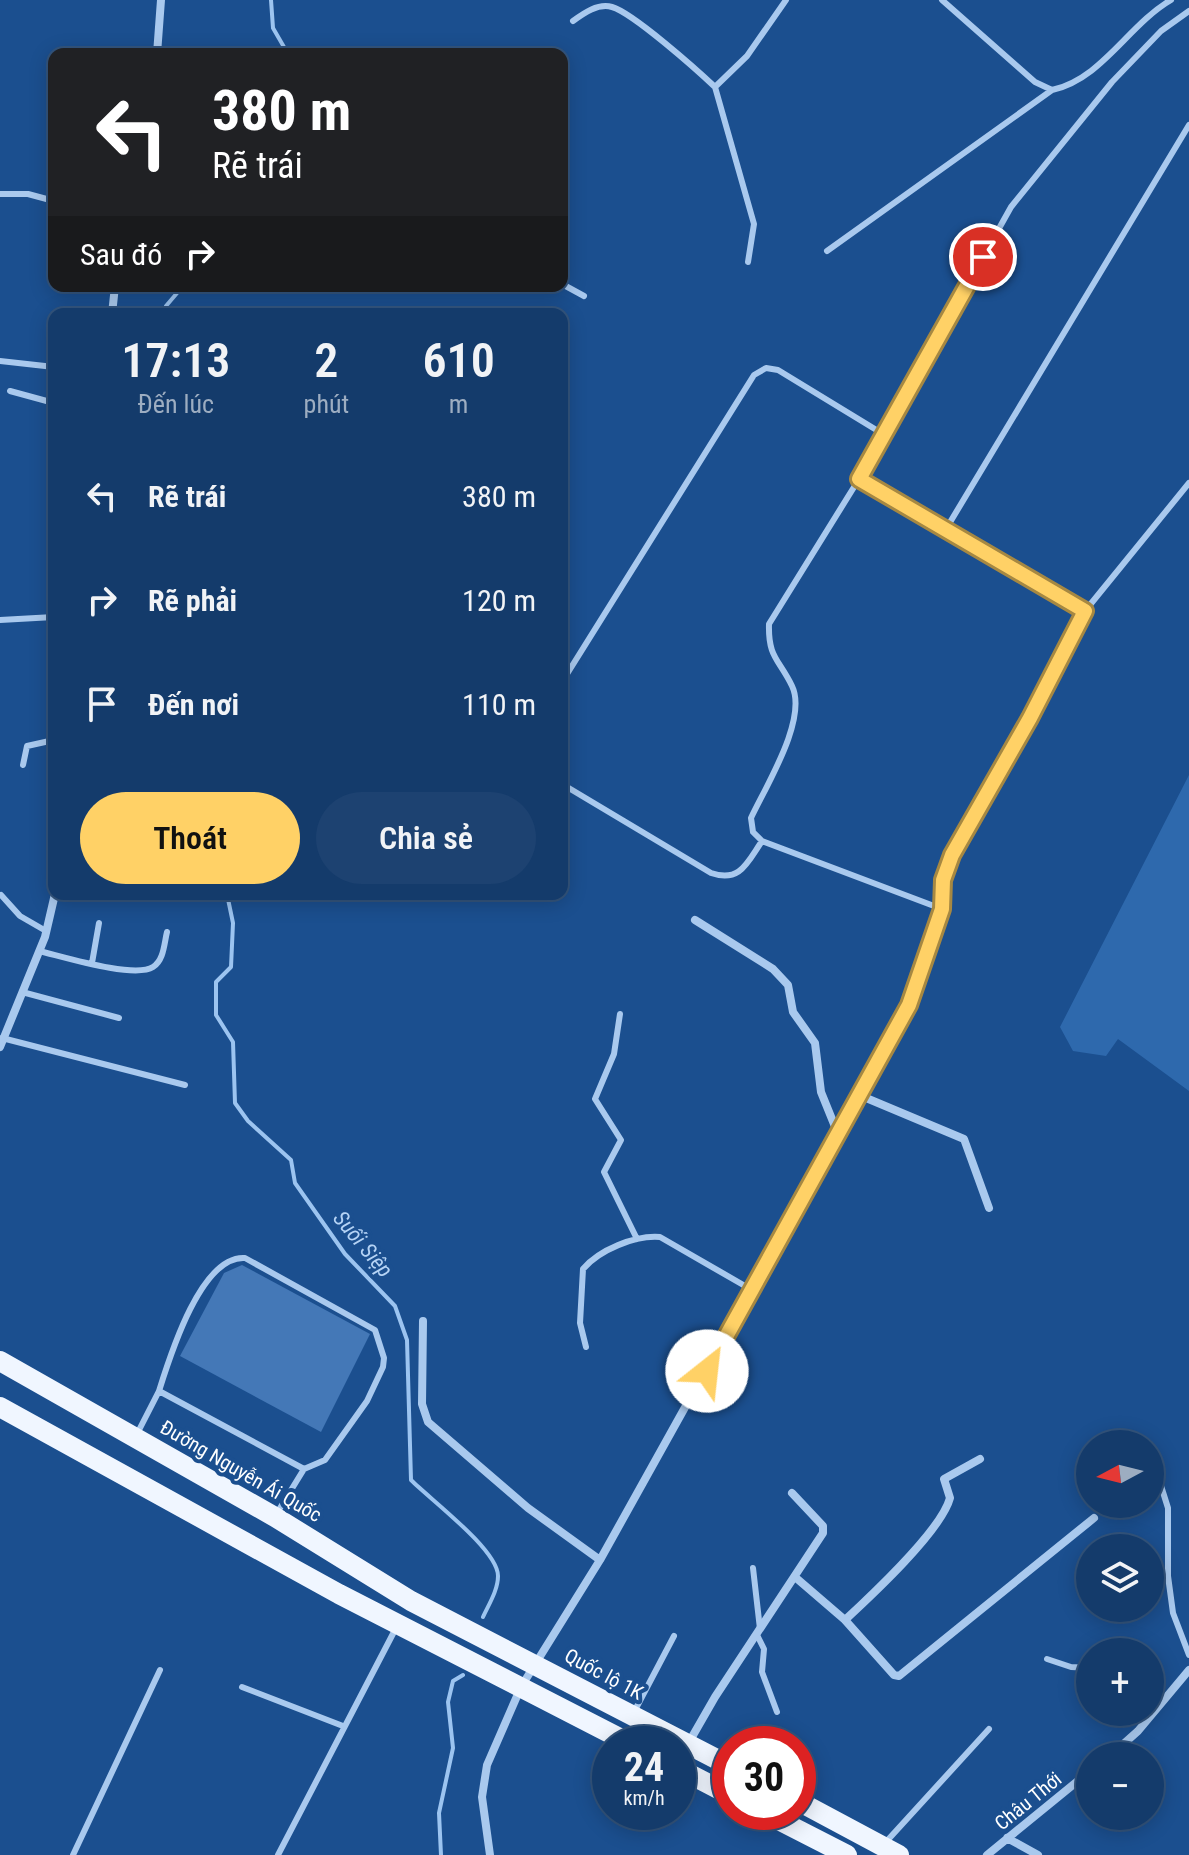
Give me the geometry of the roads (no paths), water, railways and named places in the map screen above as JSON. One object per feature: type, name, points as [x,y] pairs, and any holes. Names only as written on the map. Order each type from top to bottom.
[{"type":"main road","name":"Đường Nguyễn Ái Quốc","points":[[0,1361],[275,1517],[411,1601],[457,1624]]},
{"type":"main road","points":[[0,1407],[596,1726]]},
{"type":"main road","name":"Quốc lộ 1K","points":[[457,1624],[653,1726]]},
{"type":"main road","points":[[816,1811],[890,1850]]},
{"type":"main road","points":[[798,1830],[847,1855]]},
{"type":"street","points":[[157,48],[161,0]]},
{"type":"street","points":[[490,1855],[482,1797],[487,1765],[521,1687],[600,1560],[909,1005],[942,909],[942,894]]},
{"type":"street","points":[[1,1041],[39,951],[54,900]]},
{"type":"street","points":[[695,920],[773,969],[788,985],[793,1012],[815,1043],[821,1092],[838,1134]]},
{"type":"street","points":[[859,1095],[964,1139],[989,1208]]},
{"type":"street","points":[[423,1321],[422,1404],[428,1422],[516,1499],[600,1560]]},
{"type":"street","points":[[845,1620],[892,1576],[943,1513],[950,1498],[944,1479],[980,1459]]},
{"type":"street","points":[[696,1731],[823,1533],[823,1526],[792,1493]]},
{"type":"street","points":[[795,1577],[845,1620],[894,1675],[899,1676],[1094,1518]]},
{"type":"street","points":[[1164,1701],[1189,1670]]},
{"type":"street","points":[[1124,1742],[1139,1726]]},
{"type":"street","name":"Châu Thới","points":[[987,1855],[1076,1782]]},
{"type":"street","points":[[1007,1838],[1038,1855]]},
{"type":"lane","points":[[715,87],[747,56],[786,0]]},
{"type":"lane","points":[[942,0],[1035,82],[1052,90]]},
{"type":"lane","points":[[827,251],[1052,90],[1079,82],[1155,9],[1171,0]]},
{"type":"lane","points":[[573,21],[586,11],[611,7],[631,17],[715,87],[754,224],[748,262]]},
{"type":"lane","points":[[942,909],[762,841],[753,832],[751,818],[789,736],[796,710],[793,687],[774,662],[768,645],[769,624],[859,479],[1011,207],[1112,82],[1161,31],[1189,11]]},
{"type":"lane","points":[[946,529],[1189,125]]},
{"type":"lane","points":[[0,194],[28,194],[48,199]]},
{"type":"lane","points":[[568,287],[584,296]]},
{"type":"lane","points":[[0,361],[48,366]]},
{"type":"lane","points":[[568,672],[754,375],[766,368],[778,370],[883,434]]},
{"type":"lane","points":[[10,391],[48,401]]},
{"type":"lane","points":[[859,479],[1085,611]]},
{"type":"lane","points":[[942,894],[952,855],[1030,718],[1085,611],[1189,483]]},
{"type":"lane","points":[[0,620],[48,617]]},
{"type":"lane","points":[[23,765],[27,746],[48,741]]},
{"type":"lane","points":[[568,788],[711,873],[726,878],[740,874],[762,841]]},
{"type":"lane","points":[[1,895],[20,916],[46,931]]},
{"type":"lane","points":[[92,963],[99,923]]},
{"type":"lane","points":[[39,951],[92,963],[147,969],[156,965],[163,954],[167,932]]},
{"type":"lane","points":[[22,992],[119,1018]]},
{"type":"lane","points":[[620,1014],[614,1054],[595,1099],[619,1131],[619,1148],[604,1172],[637,1239]]},
{"type":"lane","points":[[1,1041],[185,1085]]},
{"type":"lane","points":[[586,1347],[580,1323],[583,1269],[599,1257],[637,1239],[647,1236],[669,1241],[752,1290]]},
{"type":"lane","points":[[135,1438],[159,1391],[192,1308],[215,1268],[234,1257],[245,1258],[375,1330],[383,1367],[367,1401],[325,1460],[304,1469],[275,1517]]},
{"type":"lane","points":[[159,1391],[304,1469]]},
{"type":"lane","points":[[1164,1495],[1168,1508],[1168,1576],[1173,1613],[1189,1655]]},
{"type":"lane","points":[[753,1568],[758,1632],[764,1649],[762,1672],[777,1712]]},
{"type":"lane","points":[[278,1855],[399,1623]]},
{"type":"lane","points":[[633,1716],[674,1636]]},
{"type":"lane","points":[[1047,1659],[1076,1667]]},
{"type":"lane","points":[[73,1855],[160,1670]]},
{"type":"lane","points":[[242,1687],[343,1726]]},
{"type":"lane","points":[[890,1850],[989,1729]]},
{"type":"waterway","name":"Suối Siệp","points":[[271,0],[273,28],[285,48]]},
{"type":"waterway","name":"Suối Siệp","points":[[166,308],[178,292]]},
{"type":"waterway","name":"Suối Siệp","points":[[228,900],[233,923],[231,967],[216,982],[216,1015],[233,1042],[235,1103],[248,1121],[291,1160],[295,1183],[345,1254],[395,1306],[407,1340],[411,1480],[476,1539],[495,1565],[498,1576],[496,1586],[483,1617]]},
{"type":"waterway","name":"Suối Siệp","points":[[441,1855],[439,1813],[453,1748],[448,1702],[453,1681],[463,1675]]}]
